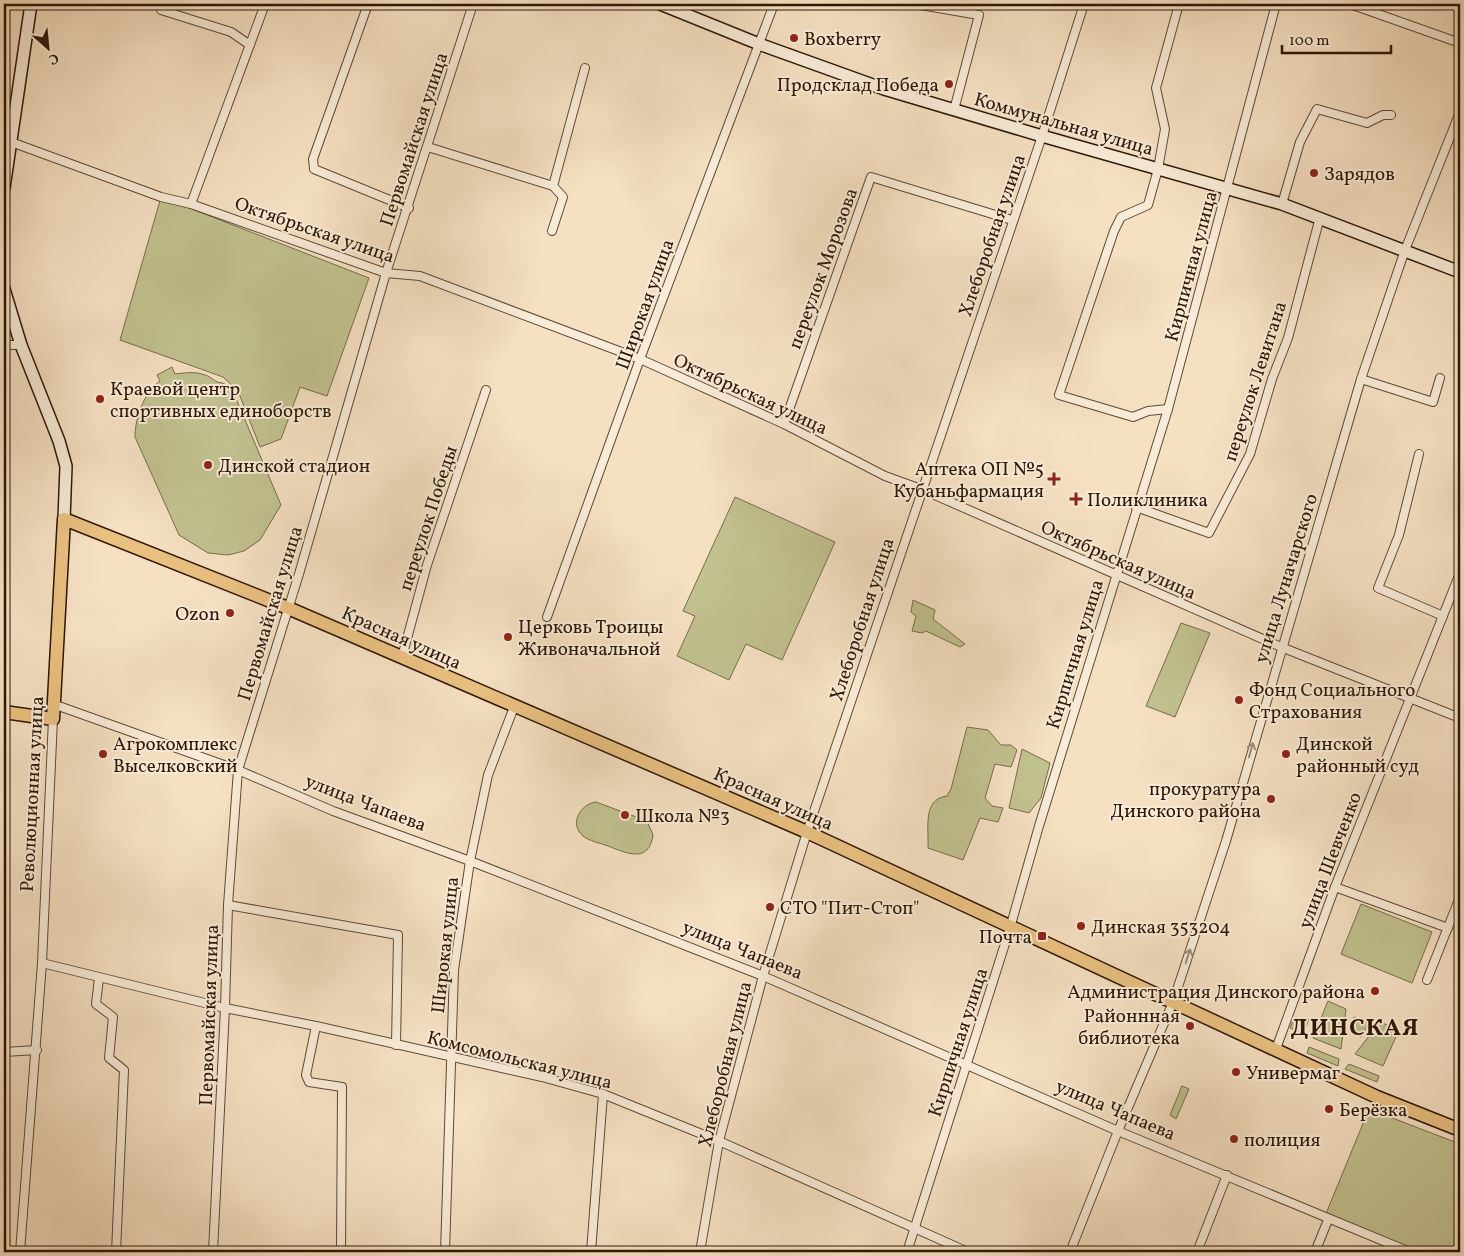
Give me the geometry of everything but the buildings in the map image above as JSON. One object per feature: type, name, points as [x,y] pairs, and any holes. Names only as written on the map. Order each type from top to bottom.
[{"type":"main road","name":"Красная улица","points":[[64,519],[288,608],[807,832],[1377,1097],[1460,1130]]},
{"type":"main road","name":"Революционная улица","points":[[53,718],[64,519]]},
{"type":"main road","points":[[4,712],[53,718]]},
{"type":"street","points":[[4,188],[31,4]]},
{"type":"street","points":[[160,4],[161,10],[231,32],[250,45]]},
{"type":"street","points":[[191,204],[265,4]]},
{"type":"street","points":[[368,4],[313,159],[314,169],[409,208]]},
{"type":"street","name":"Первомайская улица","points":[[213,1252],[228,905],[238,770],[288,608],[386,273],[409,208],[473,4]]},
{"type":"street","name":"Коммунальная улица","points":[[660,4],[687,9],[759,44],[884,89],[1282,204],[1460,272]]},
{"type":"street","name":"Широкая улица","points":[[547,617],[640,359],[774,4]]},
{"type":"street","points":[[915,4],[979,15],[954,110]]},
{"type":"street","name":"Хлеборобная улица","points":[[700,1252],[719,1141],[763,976],[807,832],[921,489],[1042,136],[1084,4]]},
{"type":"street","points":[[1168,409],[1148,411],[1133,417],[1059,394],[1114,231],[1121,217],[1148,205],[1158,169],[1165,129],[1156,88],[1179,4]]},
{"type":"street","name":"Кирпичная улица","points":[[907,1252],[1010,928],[1136,507],[1168,409],[1276,4]]},
{"type":"street","points":[[1350,4],[1460,43]]},
{"type":"street","points":[[553,186],[585,68]]},
{"type":"street","points":[[1282,204],[1300,142],[1317,109],[1367,123],[1382,114],[1391,115]]},
{"type":"street","name":"улица Луначарского","points":[[1070,1252],[1118,1131],[1173,1002],[1226,841],[1281,647],[1361,379],[1405,250],[1460,112]]},
{"type":"street","name":"Октябрьская улица","points":[[11,142],[162,197],[191,204],[386,273],[420,276],[640,359],[784,424],[885,476],[921,489],[1115,576],[1281,647],[1460,718]]},
{"type":"street","points":[[428,147],[553,186],[563,196],[552,231]]},
{"type":"street","name":"переулок Морозова","points":[[784,424],[871,178],[1012,220]]},
{"type":"street","name":"переулок Левитана","points":[[1136,507],[1209,533],[1250,454],[1272,379],[1288,338],[1320,217]]},
{"type":"street","name":"Революционная улица","points":[[4,289],[22,345],[66,466],[64,519]]},
{"type":"street","points":[[4,345],[22,345]]},
{"type":"street","points":[[1361,379],[1433,402],[1440,378]]},
{"type":"street","name":"переулок Победы","points":[[402,657],[427,565],[486,390]]},
{"type":"street","points":[[1419,454],[1399,535],[1378,588],[1443,616]]},
{"type":"street","name":"улица Шевченко","points":[[1276,1049],[1335,888],[1460,573]]},
{"type":"street","name":"улица Чапаева","points":[[53,704],[238,770],[333,811],[470,861],[763,976],[1118,1131],[1227,1175],[1391,1249],[1410,1252]]},
{"type":"street","name":"Широкая улица","points":[[445,1252],[454,970],[470,861],[488,775],[514,707]]},
{"type":"street","name":"Революционная улица","points":[[20,1252],[37,1050],[53,718]]},
{"type":"street","points":[[1335,888],[1448,928]]},
{"type":"street","points":[[1427,980],[1460,897]]},
{"type":"street","points":[[228,905],[398,934],[396,1045]]},
{"type":"street","name":"Комсомольская улица","points":[[42,963],[225,1008],[316,1026],[542,1077],[603,1094],[719,1141],[968,1252]]},
{"type":"street","points":[[99,978],[96,1004],[112,1017],[109,1058],[124,1070],[116,1252]]},
{"type":"street","points":[[316,1026],[306,1075],[309,1082],[342,1087],[340,1252]]},
{"type":"street","points":[[4,1052],[37,1050]]},
{"type":"street","points":[[591,1252],[603,1094]]},
{"type":"street","points":[[1196,1252],[1227,1175]]},
{"type":"street","points":[[1315,1252],[1328,1220]]},
{"type":"green space","points":[[161,197],[369,278],[327,396],[300,387],[281,439],[260,447],[238,391],[223,377],[120,340]]},
{"type":"green space","points":[[172,367],[175,374],[201,374],[232,389],[281,505],[260,540],[244,551],[228,555],[208,553],[179,535],[135,437],[139,414],[145,399],[160,381],[157,375]]},
{"type":"green space","points":[[735,497],[835,542],[782,660],[746,644],[729,680],[677,656],[695,616],[683,611]]},
{"type":"green space","points":[[913,600],[935,610],[933,619],[965,644],[960,647],[926,631],[922,633],[912,631],[916,616],[911,612]]},
{"type":"green space","points":[[1181,623],[1210,633],[1175,717],[1146,706]]},
{"type":"green space","points":[[967,727],[988,730],[1001,745],[1011,745],[1017,750],[1011,767],[995,764],[985,798],[992,806],[1003,808],[998,822],[980,818],[963,860],[928,848],[928,824],[930,809],[939,798],[947,796],[951,789]]},
{"type":"green space","points":[[1022,749],[1050,763],[1041,798],[1029,813],[1009,808]]},
{"type":"green space","points":[[596,802],[647,821],[653,835],[647,850],[636,854],[629,853],[591,841],[583,836],[577,826],[578,815],[585,806]]},
{"type":"green space","points":[[1361,904],[1432,932],[1412,983],[1341,954]]},
{"type":"green space","points":[[1328,1001],[1346,1009],[1341,1049],[1313,1038]]},
{"type":"green space","points":[[1354,1017],[1369,1023],[1361,1037],[1350,1032]]},
{"type":"green space","points":[[1309,1019],[1303,1034],[1290,1028],[1293,1021]]},
{"type":"green space","points":[[1380,1022],[1399,1030],[1383,1066],[1355,1054]]},
{"type":"green space","points":[[1309,1047],[1339,1059],[1338,1066],[1307,1053]]},
{"type":"green space","points":[[1349,1064],[1379,1076],[1377,1082],[1345,1069]]},
{"type":"green space","points":[[1182,1086],[1189,1089],[1176,1119],[1170,1115]]},
{"type":"green space","points":[[1369,1109],[1460,1144],[1460,1252],[1421,1252],[1325,1216]]},
{"type":"place","name":"Boxberry","points":[[794,38]]},
{"type":"place","name":"Продсклад Победа","points":[[949,84]]},
{"type":"place","name":"Зарядов","points":[[1314,173]]},
{"type":"place","name":"Краевой центр спортивных единоборств","points":[[100,399]]},
{"type":"place","name":"Динской стадион","points":[[208,465]]},
{"type":"place","name":"Аптека ОП №5 Кубаньфармация","points":[[1054,479]]},
{"type":"place","name":"Поликлиника","points":[[1076,499]]},
{"type":"place","name":"Ozon","points":[[230,613]]},
{"type":"place","name":"Церковь Троицы Живоначальной","points":[[508,637]]},
{"type":"place","name":"Фонд Социального Страхования","points":[[1239,700]]},
{"type":"place","name":"Агрокомплекс Выселковский","points":[[103,754]]},
{"type":"place","name":"Динской районный суд","points":[[1286,754]]},
{"type":"place","name":"прокуратура Динского района","points":[[1271,799]]},
{"type":"place","name":"Школа №3","points":[[625,815]]},
{"type":"place","name":"СТО \"Пит-Стоп\"","points":[[770,907]]},
{"type":"place","name":"Динская 353204","points":[[1081,926]]},
{"type":"place","name":"Почта","points":[[1042,936]]},
{"type":"place","name":"Администрация Динского района","points":[[1375,991]]},
{"type":"place","name":"Районнная библиотека","points":[[1190,1026]]},
{"type":"place","name":"Универмаг","points":[[1236,1072]]},
{"type":"place","name":"Берёзка","points":[[1329,1109]]},
{"type":"place","name":"полиция","points":[[1234,1139]]},
{"type":"district","name":"ДИНСКАЯ","points":[[1355,1027]]}]
